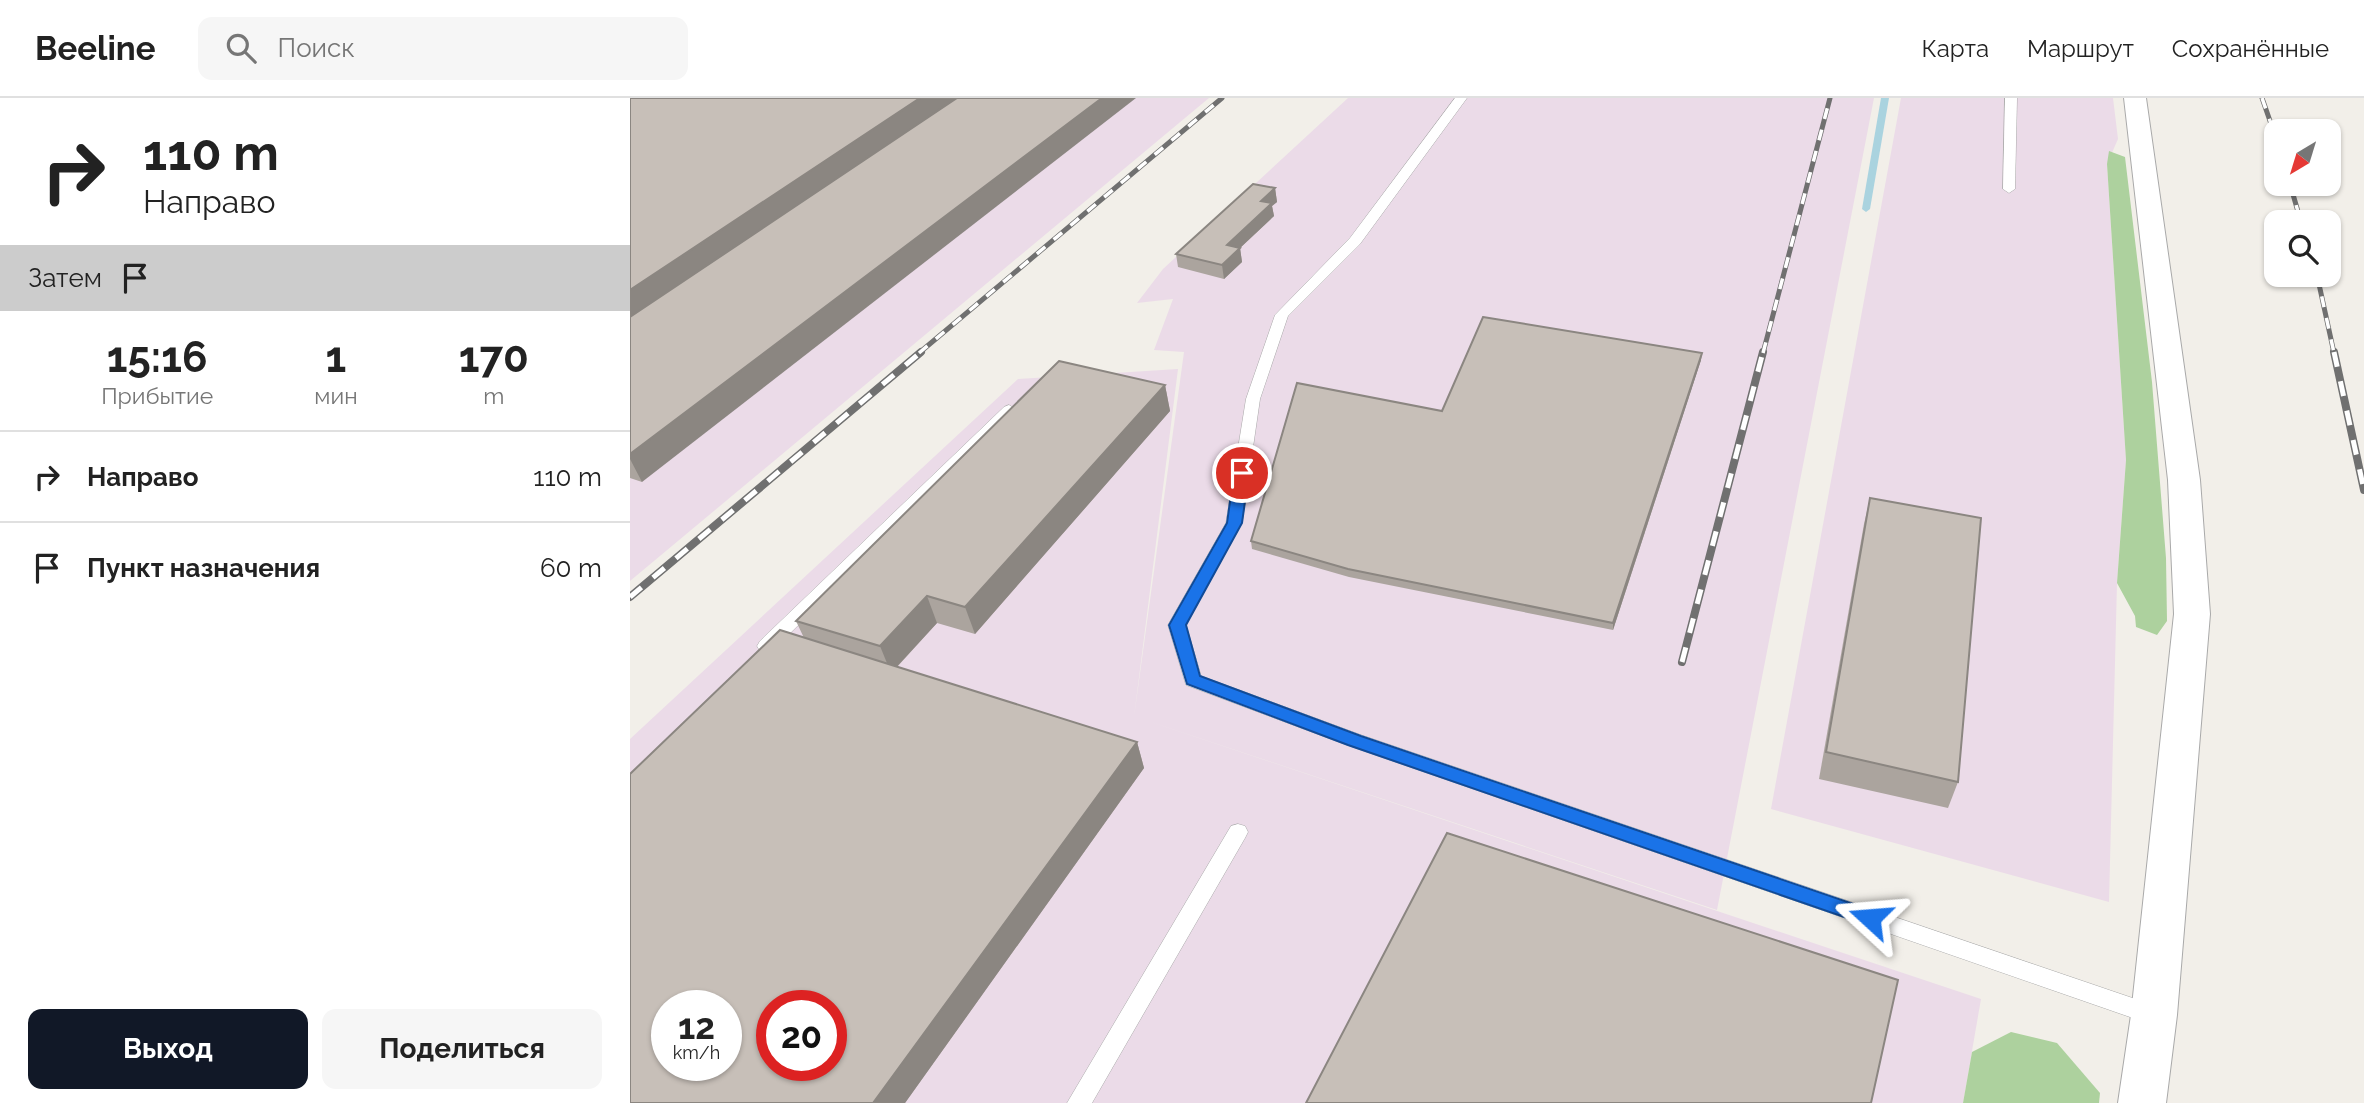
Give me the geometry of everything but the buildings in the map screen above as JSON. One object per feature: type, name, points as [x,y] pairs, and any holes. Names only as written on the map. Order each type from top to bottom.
[{"type":"street","points":[[2135,98],[2184,480],[2192,614],[2154,1015],[2142,1103]]},
{"type":"lane","points":[[1461,98],[1355,241],[1282,315],[1253,399],[1234,523],[1177,625],[1193,680],[1354,740],[2154,1015]]},
{"type":"lane","points":[[2008,189],[2011,98]]},
{"type":"lane","points":[[750,661],[1009,410]]},
{"type":"lane","points":[[1079,1103],[1238,832]]},
{"type":"shaded area","points":[[630,98],[1209,98],[630,581]]},
{"type":"shaded area","points":[[1348,98],[1874,98],[1717,910],[1145,720],[1981,999],[1963,1103],[630,1103],[630,739],[1018,379],[1178,369],[1134,717],[1184,352],[1154,350],[1173,299],[1137,303],[1163,269]]},
{"type":"shaded area","points":[[1901,98],[2113,98],[2118,139],[2107,164],[2126,460],[2117,583],[2109,902],[1771,809]]},
{"type":"green space","points":[[2109,151],[2125,157],[2152,382],[2166,558],[2167,621],[2157,635],[2136,627],[2135,616],[2117,583],[2126,460],[2107,164]]},
{"type":"green space","points":[[2011,1032],[2057,1043],[2100,1093],[2099,1103],[1963,1103],[1972,1052]]},
{"type":"waterway","points":[[1866,209],[1885,98]]},
{"type":"railway","points":[[919,353],[1222,98]]},
{"type":"railway","points":[[1763,353],[1830,98]]},
{"type":"railway","points":[[2262,98],[2269,119]]},
{"type":"railway","points":[[2293,196],[2298,210]]},
{"type":"railway","points":[[2320,287],[2334,353]]},
{"type":"railway","points":[[630,597],[921,352]]},
{"type":"railway","points":[[1682,662],[1763,352]]},
{"type":"railway","points":[[2334,352],[2364,490]]},
{"type":"route","points":[[1242,473],[1234,523],[1177,625],[1193,680],[1354,740],[1870,918]]}]
